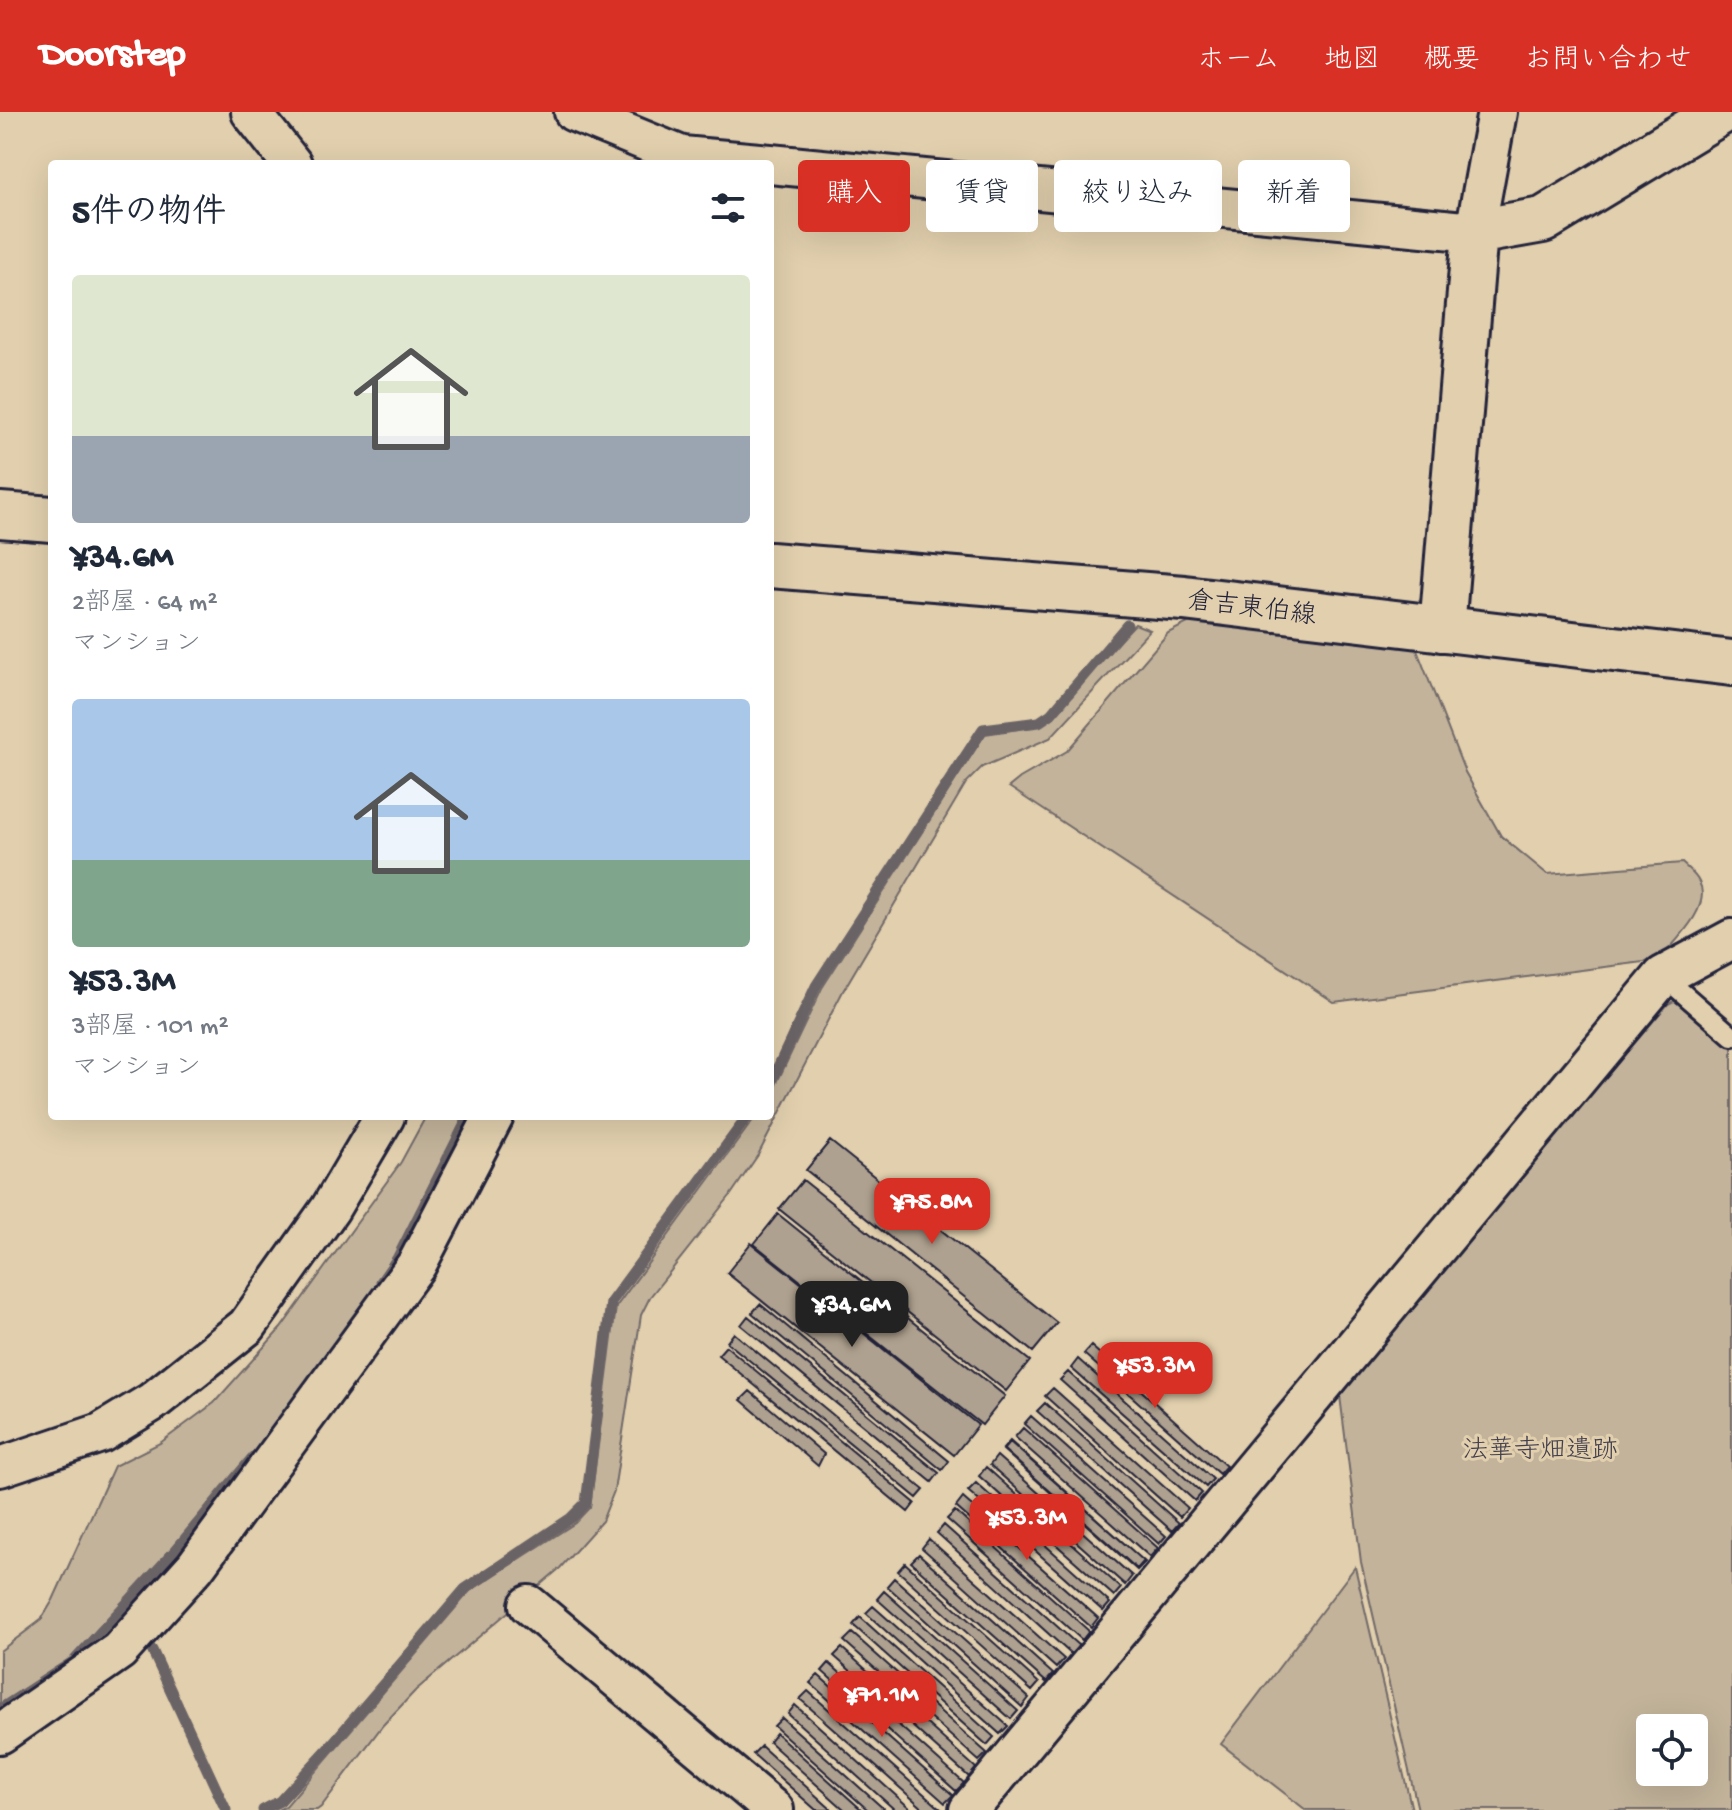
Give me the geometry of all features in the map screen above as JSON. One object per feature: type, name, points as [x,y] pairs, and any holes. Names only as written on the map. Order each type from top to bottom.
[{"type":"main road","points":[[1442,629],[1475,232],[1543,220],[1721,112]]},
{"type":"main road","points":[[0,515],[48,519]]},
{"type":"main road","name":"倉吉東伯線","points":[[774,565],[1184,598],[1732,663]]},
{"type":"street","points":[[251,112],[289,160]]},
{"type":"street","points":[[574,112],[684,160]]},
{"type":"street","points":[[636,112],[636,119],[684,160]]},
{"type":"street","points":[[774,164],[1475,232],[1497,112]]},
{"type":"street","points":[[969,1810],[1663,976],[1732,939]]},
{"type":"street","points":[[0,1467],[101,1433],[152,1402],[247,1326],[330,1209],[383,1120]]},
{"type":"street","points":[[0,1734],[119,1651],[195,1567],[417,1264],[492,1120]]},
{"type":"street","points":[[529,1605],[774,1810]]},
{"type":"lane","points":[[1663,976],[1732,1036]]},
{"type":"green space","points":[[1211,611],[1411,635],[1465,772],[1501,836],[1547,874],[1682,863],[1698,879],[1702,892],[1701,902],[1690,924],[1659,960],[1334,1002],[1009,787],[1067,751],[1168,633]]},
{"type":"green space","points":[[1135,624],[1150,630],[1050,738],[982,767],[966,783],[843,991],[758,1155],[730,1196],[650,1297],[641,1315],[614,1491],[602,1521],[560,1568],[416,1690],[383,1725],[321,1807],[317,1810],[278,1810],[286,1806],[470,1591],[575,1523],[590,1507],[616,1307],[753,1120],[774,1120],[774,1089],[822,988],[985,734],[1038,726]]},
{"type":"green space","name":"法華寺畑遺跡","points":[[1679,1002],[1732,1046],[1732,1810],[1418,1810],[1361,1562],[1339,1388],[1668,1004]]},
{"type":"green space","points":[[424,1120],[483,1120],[404,1269],[160,1595],[0,1722],[0,1651],[41,1620],[114,1466],[160,1443],[214,1403],[281,1328],[401,1162]]},
{"type":"green space","points":[[1355,1567],[1412,1810],[1306,1810],[1221,1744]]},
{"type":"building","points":[[830,1141],[1057,1323],[1033,1352],[806,1170]]},
{"type":"building","points":[[803,1180],[1030,1361],[1006,1391],[779,1209]]},
{"type":"building","points":[[778,1214],[1005,1396],[982,1425],[754,1244]]},
{"type":"building","points":[[751,1243],[978,1425],[954,1455],[727,1273]]},
{"type":"building","points":[[760,1304],[949,1461],[942,1470],[752,1313]]},
{"type":"building","points":[[748,1316],[939,1473],[932,1482],[741,1325]]},
{"type":"building","points":[[734,1333],[924,1490],[917,1498],[727,1342]]},
{"type":"building","points":[[726,1346],[915,1503],[908,1512],[718,1355]]},
{"type":"building","points":[[1091,1346],[1226,1466],[1219,1474],[1084,1354]]},
{"type":"building","points":[[1078,1359],[1213,1479],[1206,1487],[1071,1368]]},
{"type":"building","points":[[1068,1372],[1202,1493],[1195,1501],[1060,1380]]},
{"type":"building","points":[[1053,1388],[1188,1508],[1180,1517],[1045,1396]]},
{"type":"building","points":[[750,1391],[824,1454],[818,1466],[741,1400]]},
{"type":"building","points":[[1045,1403],[1179,1523],[1172,1531],[1037,1411]]},
{"type":"building","points":[[1031,1416],[1166,1536],[1159,1544],[1024,1424]]},
{"type":"building","points":[[1023,1428],[1158,1548],[1150,1557],[1015,1437]]},
{"type":"building","points":[[1010,1441],[1144,1561],[1137,1569],[1003,1449]]},
{"type":"building","points":[[1010,1442],[1145,1562],[1137,1570],[1003,1450]]},
{"type":"building","points":[[997,1456],[1132,1576],[1125,1585],[990,1465]]},
{"type":"building","points":[[986,1467],[1121,1588],[1114,1596],[979,1476]]},
{"type":"building","points":[[976,1483],[1110,1603],[1103,1611],[968,1491]]},
{"type":"building","points":[[963,1498],[1098,1618],[1091,1627],[956,1507]]},
{"type":"building","points":[[955,1511],[1089,1631],[1082,1640],[947,1519]]},
{"type":"building","points":[[944,1525],[1079,1646],[1071,1654],[937,1533]]},
{"type":"building","points":[[929,1539],[1064,1659],[1056,1668],[922,1548]]},
{"type":"building","points":[[919,1554],[1053,1674],[1046,1682],[911,1562]]},
{"type":"building","points":[[905,1563],[1039,1683],[1032,1691],[898,1571]]},
{"type":"building","points":[[894,1578],[1029,1698],[1022,1707],[887,1586]]},
{"type":"building","points":[[884,1591],[1018,1711],[1011,1719],[877,1599]]},
{"type":"building","points":[[873,1606],[1008,1726],[1000,1734],[866,1613]]},
{"type":"building","points":[[860,1617],[994,1737],[987,1745],[853,1625]]},
{"type":"building","points":[[852,1633],[987,1753],[979,1761],[844,1641]]},
{"type":"building","points":[[842,1648],[976,1768],[969,1777],[834,1656]]},
{"type":"building","points":[[829,1663],[964,1783],[956,1791],[822,1671]]},
{"type":"building","points":[[818,1675],[953,1795],[945,1803],[810,1683]]},
{"type":"building","points":[[808,1691],[942,1810],[925,1810],[800,1699]]},
{"type":"building","points":[[795,1705],[912,1810],[895,1810],[788,1714]]},
{"type":"building","points":[[782,1718],[885,1810],[868,1810],[774,1726]]},
{"type":"building","points":[[776,1733],[862,1810],[845,1810],[769,1742]]},
{"type":"building","points":[[761,1746],[832,1810],[816,1810],[753,1754]]},
{"type":"waterway","points":[[774,1075],[816,986],[983,729],[1039,722],[1051,714],[1127,625]]},
{"type":"waterway","points":[[381,1282],[397,1259],[467,1120]]},
{"type":"waterway","points":[[263,1810],[280,1801],[326,1751],[465,1589],[571,1518],[586,1503],[611,1302],[745,1120]]},
{"type":"waterway","points":[[0,1709],[74,1661],[174,1552],[253,1457]]},
{"type":"waterway","points":[[152,1650],[226,1810]]}]
